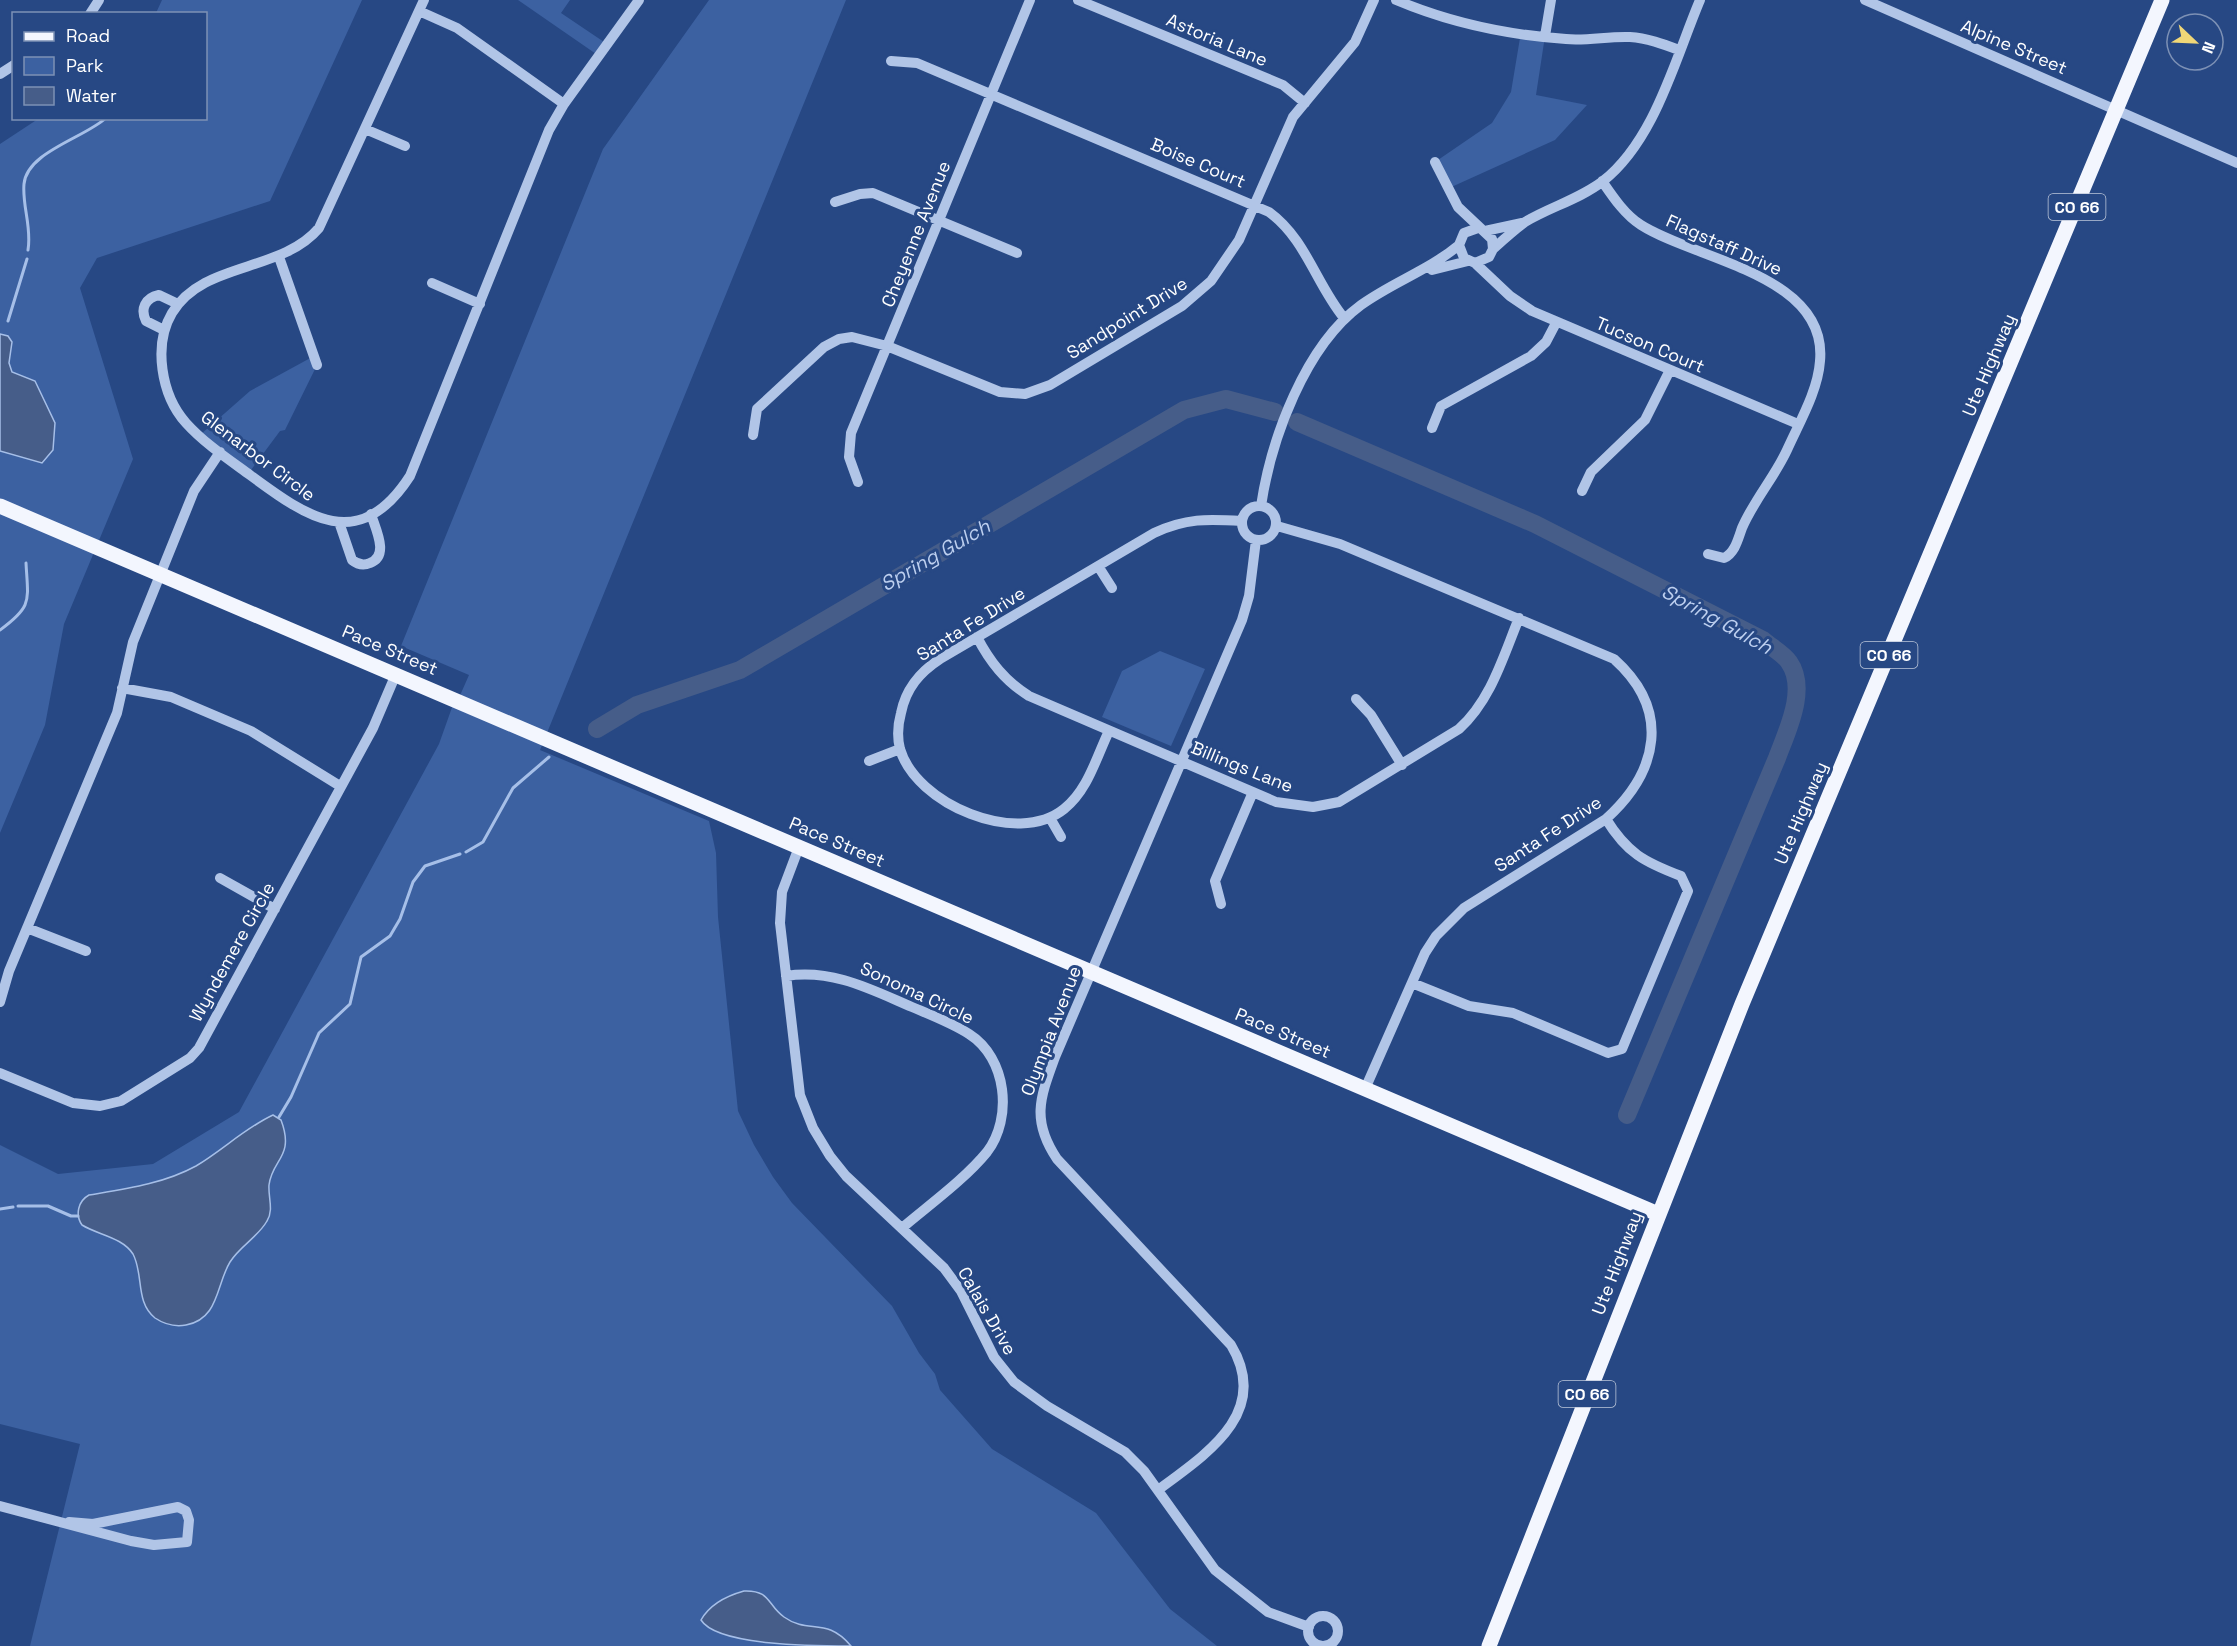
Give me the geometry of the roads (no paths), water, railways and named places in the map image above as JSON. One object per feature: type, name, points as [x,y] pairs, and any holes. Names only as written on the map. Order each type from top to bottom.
[{"type":"main road","name":"Ute Highway","points":[[1489,1646],[1747,993],[2118,110],[2162,0]]},
{"type":"main road","name":"Pace Street","points":[[0,506],[1658,1214]]},
{"type":"street","name":"Glenarbor Circle","points":[[424,0],[319,228],[302,245],[279,257],[212,280],[190,292],[178,304],[164,330],[161,361],[177,411],[186,423],[294,508],[322,520],[339,522],[371,514],[392,500],[410,476],[549,130],[564,104],[639,0]]},
{"type":"street","name":"Cheyenne Avenue","points":[[858,482],[849,457],[849,442],[1030,0]]},
{"type":"street","name":"Astoria Lane","points":[[1078,0],[1283,85],[1305,103]]},
{"type":"street","name":"Sandpoint Drive","points":[[753,435],[757,409],[824,347],[839,339],[852,337],[887,346],[1000,392],[1025,394],[1042,389],[1195,297],[1226,263],[1284,133],[1305,103],[1355,42],[1374,0]]},
{"type":"street","points":[[1396,0],[1433,15],[1545,36],[1567,39],[1631,37],[1658,41],[1679,50]]},
{"type":"street","points":[[1545,36],[1551,0]]},
{"type":"street","points":[[1420,273],[1485,261],[1525,222],[1602,181],[1623,161],[1643,135],[1700,0]]},
{"type":"street","name":"Alpine Street","points":[[1865,0],[2237,163]]},
{"type":"street","points":[[419,11],[457,28],[564,104]]},
{"type":"street","points":[[0,59],[7,70]]},
{"type":"street","name":"Boise Court","points":[[891,61],[917,63],[1254,204],[1285,223],[1296,238],[1329,299],[1344,318]]},
{"type":"street","points":[[365,129],[405,146]]},
{"type":"street","points":[[1435,162],[1458,207],[1492,238],[1497,284]]},
{"type":"street","name":"Flagstaff Drive","points":[[1602,181],[1618,203],[1644,226],[1779,285],[1799,303],[1814,324],[1821,360],[1815,384],[1779,467],[1756,498],[1732,551],[1724,558],[1708,554]]},
{"type":"street","points":[[835,202],[860,194],[873,194],[1017,253]]},
{"type":"street","points":[[1458,207],[1461,254],[1472,262]]},
{"type":"street","points":[[1261,506],[1266,476],[1275,445],[1306,371],[1320,347],[1344,318],[1369,300],[1420,273],[1460,241],[1468,230],[1482,230],[1525,222]]},
{"type":"street","points":[[279,257],[317,365]]},
{"type":"street","name":"Tucson Court","points":[[1472,262],[1519,303],[1556,323],[1798,424]]},
{"type":"street","points":[[432,283],[480,303]]},
{"type":"street","points":[[164,330],[146,321],[143,310],[146,303],[150,298],[159,295],[178,304]]},
{"type":"street","points":[[1432,428],[1441,406],[1531,356],[1543,346],[1556,323]]},
{"type":"street","points":[[1582,491],[1591,472],[1645,420],[1670,370]]},
{"type":"street","points":[[0,1002],[9,971],[117,713],[128,654],[194,491],[220,452]]},
{"type":"street","points":[[1261,506],[1274,514],[1277,526],[1268,538],[1257,540],[1247,536],[1242,521],[1250,508],[1261,506]]},
{"type":"street","points":[[339,522],[352,560],[362,565],[369,564],[377,559],[380,551],[371,514]]},
{"type":"street","name":"Santa Fe Drive","points":[[1109,731],[1080,792],[1050,818],[1027,824],[1007,824],[956,806],[920,783],[900,749],[899,720],[910,687],[929,666],[1098,566],[1175,524],[1199,519],[1242,521]]},
{"type":"street","name":"Santa Fe Drive","points":[[1277,526],[1340,544],[1614,659],[1640,686],[1648,705],[1652,727],[1651,744],[1644,768],[1624,802],[1606,819],[1452,918],[1425,953],[1365,1089]]},
{"type":"street","name":"Olympia Avenue","points":[[1158,1490],[1221,1441],[1230,1430],[1241,1405],[1242,1374],[1231,1345],[1057,1159],[1043,1133],[1039,1116],[1041,1096],[1244,615],[1257,540]]},
{"type":"street","points":[[1098,566],[1112,588]]},
{"type":"street","name":"Billings Lane","points":[[977,637],[998,672],[1012,686],[1029,696],[1253,792],[1294,806],[1324,806],[1352,796],[1459,729],[1479,708],[1520,618]]},
{"type":"street","name":"Wyndemere Circle","points":[[0,1073],[73,1103],[86,1106],[107,1105],[131,1095],[180,1066],[199,1048],[373,728],[396,674]]},
{"type":"street","points":[[122,688],[171,697],[251,731],[340,786]]},
{"type":"street","points":[[1356,699],[1371,715],[1402,765]]},
{"type":"street","points":[[869,761],[900,749]]},
{"type":"street","points":[[1221,904],[1215,881],[1253,792]]},
{"type":"street","points":[[1050,818],[1061,837]]},
{"type":"street","points":[[1412,983],[1469,1006],[1513,1013],[1608,1053],[1622,1049],[1688,891],[1681,876],[1648,863],[1630,851],[1606,819]]},
{"type":"street","name":"Calais Drive","points":[[799,847],[782,891],[780,923],[800,1095],[813,1128],[846,1176],[944,1268],[961,1291],[989,1347],[1014,1382],[1047,1406],[1125,1452],[1158,1490],[1219,1574],[1268,1612],[1308,1627]]},
{"type":"street","points":[[220,878],[274,909]]},
{"type":"street","points":[[27,928],[86,951]]},
{"type":"street","name":"Sonoma Circle","points":[[786,976],[815,973],[847,979],[951,1024],[976,1040],[991,1058],[1000,1079],[1003,1097],[1001,1121],[995,1138],[979,1161],[902,1228]]},
{"type":"street","points":[[0,1506],[154,1545],[187,1542],[189,1520],[186,1511],[178,1507],[93,1524],[69,1522]]},
{"type":"water","points":[[0,334],[8,336],[12,342],[9,363],[12,372],[35,381],[55,423],[53,450],[42,463],[0,451]]},
{"type":"water","points":[[273,1115],[281,1120],[285,1142],[284,1150],[271,1176],[270,1212],[267,1221],[230,1262],[215,1300],[205,1316],[197,1322],[182,1326],[170,1325],[158,1320],[149,1312],[145,1304],[133,1254],[116,1240],[82,1225],[78,1213],[80,1204],[89,1195],[144,1185],[183,1172],[206,1160],[253,1126]]},
{"type":"water","points":[[744,1591],[753,1591],[764,1596],[784,1617],[793,1622],[834,1631],[851,1646],[792,1645],[746,1640],[711,1629],[701,1620],[719,1601]]},
{"type":"waterway","points":[[28,250],[29,233],[24,192],[27,173],[45,154],[103,120]]},
{"type":"waterway","points":[[8,321],[27,259]]},
{"type":"waterway","name":"Spring Gulch","points":[[597,729],[637,705],[740,670],[1184,410],[1226,399],[1275,412]]},
{"type":"waterway","name":"Spring Gulch","points":[[1297,422],[1535,524],[1763,640],[1789,662],[1797,685],[1794,710],[1786,735],[1627,1115]]},
{"type":"waterway","points":[[0,630],[18,615],[26,602],[26,563]]},
{"type":"waterway","points":[[466,852],[483,842],[513,788],[549,757]]},
{"type":"waterway","points":[[279,1117],[291,1097],[319,1033],[350,1004],[361,957],[390,936],[400,919],[413,882],[425,866],[460,854]]},
{"type":"waterway","points":[[18,1206],[48,1206],[71,1216],[78,1216]]},
{"type":"waterway","points":[[0,1209],[13,1207]]}]
